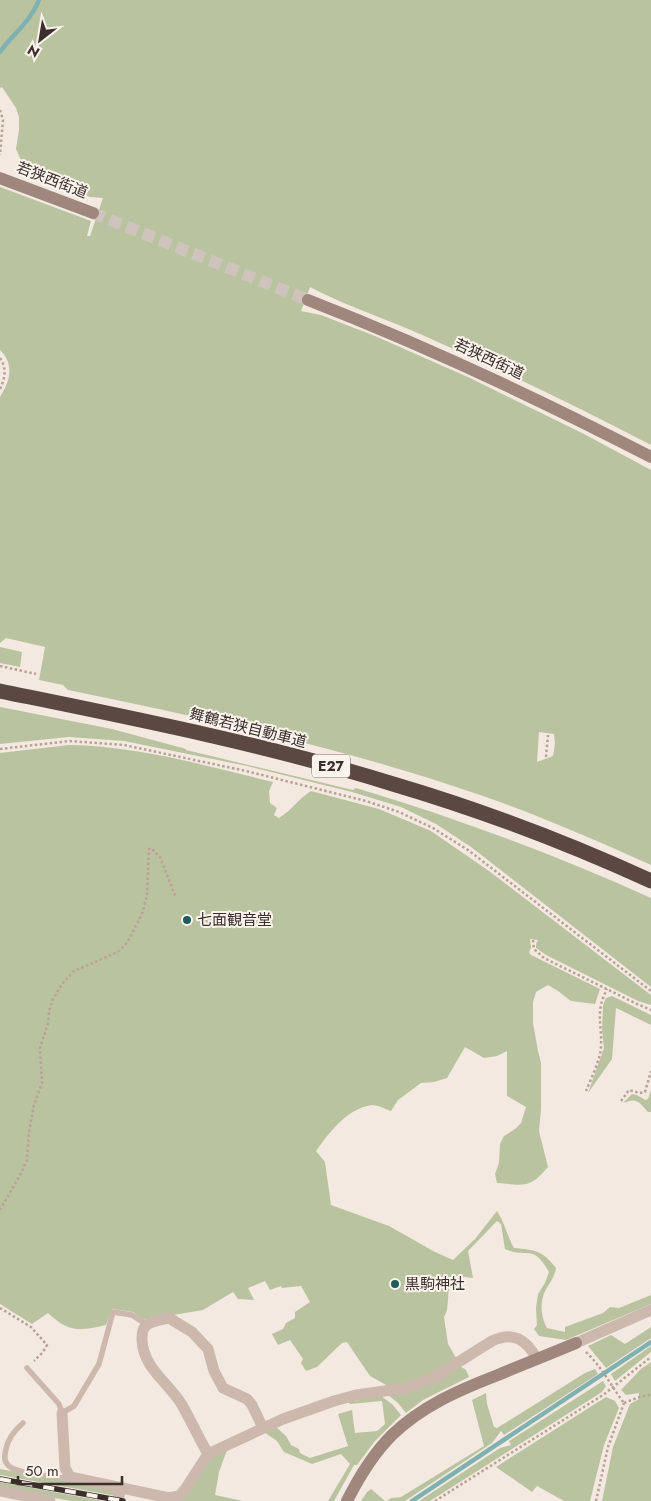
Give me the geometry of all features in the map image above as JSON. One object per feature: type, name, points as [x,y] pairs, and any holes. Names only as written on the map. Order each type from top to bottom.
[{"type":"highway","name":"舞鶴若狭自動車道","points":[[0,691],[143,720],[289,755],[393,783],[536,833],[651,881]]},
{"type":"street","name":"若狭西街道","points":[[0,178],[93,213]]},
{"type":"street","name":"若狭西街道","points":[[308,300],[377,327],[490,377],[651,457]]},
{"type":"street","points":[[347,1501],[365,1468],[378,1451],[408,1421],[428,1407],[451,1394],[651,1310]]},
{"type":"street","points":[[208,1454],[181,1404],[150,1364],[142,1343],[142,1333],[144,1328],[152,1322],[169,1318],[192,1332],[208,1349],[214,1371],[222,1388],[248,1399],[263,1428]]},
{"type":"street","points":[[62,1413],[65,1468],[70,1477],[169,1498],[179,1496],[208,1454],[263,1428],[334,1401],[356,1395],[406,1388],[433,1378],[502,1336],[522,1340],[530,1346],[537,1358]]},
{"type":"street","points":[[118,1501],[122,1488]]},
{"type":"street","points":[[0,1492],[50,1501]]},
{"type":"lane","points":[[27,1368],[59,1404],[62,1413],[74,1406],[99,1364],[113,1312],[132,1314],[147,1325]]},
{"type":"lane","points":[[22,1423],[7,1444],[4,1458],[6,1463],[16,1470],[63,1478],[70,1477]]},
{"type":"path","points":[[0,110],[3,120],[0,155]]},
{"type":"path","points":[[0,358],[5,371],[0,390]]},
{"type":"path","points":[[0,666],[36,674]]},
{"type":"path","points":[[546,757],[548,735]]},
{"type":"path","points":[[0,749],[70,741],[124,745],[246,771],[366,801],[399,812],[433,828],[468,850],[651,991]]},
{"type":"path","points":[[0,1210],[27,1160],[34,1104],[42,1083],[40,1048],[53,998],[68,975],[74,970],[118,952],[126,943],[142,914],[146,894],[149,849],[151,848],[160,857],[176,898]]},
{"type":"path","points":[[533,940],[534,949],[538,954],[651,1010]]},
{"type":"path","points":[[586,1091],[601,1048],[599,1008],[607,989]]},
{"type":"path","points":[[621,1101],[629,1090],[640,1093],[645,1092],[651,1071]]},
{"type":"path","points":[[0,1308],[31,1327],[47,1345],[43,1352],[27,1368]]},
{"type":"path","points":[[576,1343],[600,1368],[624,1403]]},
{"type":"path","points":[[435,1501],[613,1388],[651,1357]]},
{"type":"path","points":[[596,1501],[608,1447],[624,1403],[642,1396],[651,1395]]},
{"type":"green space","points":[[0,0],[651,0],[651,445],[485,363],[310,287],[301,311],[321,315],[375,336],[470,378],[584,434],[651,470],[651,865],[504,804],[432,779],[277,736],[68,690],[63,685],[39,680],[45,647],[6,638],[0,643],[0,397],[8,379],[9,367],[8,361],[0,350],[0,187],[91,221],[87,236],[90,236],[103,198],[90,197],[27,174],[16,149],[19,117],[16,108],[2,87],[0,88]],"holes":[[[539,732],[554,734],[553,756],[537,762]]]},
{"type":"green space","points":[[0,647],[22,652],[20,667],[0,663]]},
{"type":"green space","points":[[0,707],[112,729],[186,750],[353,790],[356,788],[468,825],[542,852],[615,882],[651,898],[651,987],[471,847],[436,824],[401,807],[352,792],[247,766],[124,741],[69,737],[0,744]]},
{"type":"green space","points":[[69,745],[95,746],[147,753],[273,782],[269,791],[270,803],[277,808],[274,815],[279,818],[311,791],[379,809],[431,831],[489,871],[651,995],[651,1005],[638,1001],[546,955],[536,948],[538,940],[530,939],[531,948],[529,952],[531,955],[600,989],[595,1004],[571,1001],[548,985],[536,992],[533,1002],[533,1023],[541,1063],[539,1131],[548,1167],[531,1182],[520,1185],[497,1183],[495,1174],[499,1163],[500,1144],[504,1136],[521,1123],[526,1107],[507,1096],[507,1051],[497,1056],[484,1058],[465,1047],[447,1078],[421,1083],[398,1100],[391,1111],[372,1105],[354,1111],[340,1122],[316,1151],[325,1162],[331,1205],[389,1226],[453,1260],[475,1239],[497,1211],[514,1248],[538,1252],[556,1268],[542,1301],[542,1313],[547,1328],[565,1332],[565,1327],[603,1313],[610,1307],[619,1308],[651,1295],[651,1304],[566,1340],[539,1336],[534,1329],[537,1325],[536,1308],[538,1294],[549,1272],[544,1263],[534,1255],[505,1249],[501,1224],[497,1221],[468,1251],[473,1278],[450,1277],[447,1310],[444,1317],[448,1344],[456,1358],[431,1374],[415,1381],[388,1386],[370,1376],[347,1342],[342,1343],[317,1367],[306,1371],[301,1363],[303,1359],[290,1340],[278,1345],[272,1334],[283,1329],[286,1323],[295,1318],[295,1312],[310,1302],[301,1286],[282,1288],[281,1286],[270,1290],[265,1281],[248,1288],[254,1300],[238,1299],[233,1292],[203,1310],[143,1320],[133,1312],[112,1309],[106,1325],[82,1329],[75,1329],[62,1324],[48,1313],[32,1324],[0,1304],[0,753]]},
{"type":"green space","points":[[612,996],[651,1015],[651,1025],[616,1008],[612,1059],[588,1093],[604,1048],[602,1031],[603,1005],[606,998]]},
{"type":"green space","points":[[651,1090],[651,1112],[648,1112],[640,1103],[632,1100],[623,1103],[632,1094],[645,1100],[648,1099]]},
{"type":"green space","points":[[651,1327],[651,1338],[606,1368],[588,1346],[611,1335],[625,1344]]},
{"type":"green space","points":[[651,1346],[651,1352],[615,1381],[611,1374]]},
{"type":"green space","points":[[651,1362],[651,1501],[602,1501],[613,1447],[630,1404],[639,1399],[639,1393],[626,1395],[621,1390],[641,1369]]},
{"type":"green space","points":[[460,1366],[466,1370],[469,1377],[423,1400],[406,1413],[388,1395]]},
{"type":"green space","points":[[595,1369],[598,1374],[504,1435],[501,1431],[492,1443],[405,1501],[387,1501],[391,1498],[401,1497],[484,1446],[472,1400],[486,1393],[487,1404],[494,1427],[497,1428],[585,1373]]},
{"type":"green space","points":[[603,1381],[606,1386],[602,1392],[430,1501],[419,1501],[500,1448],[511,1445],[509,1441]]},
{"type":"green space","points":[[381,1396],[392,1404],[401,1415],[375,1441],[357,1465],[354,1465],[334,1501],[328,1501],[350,1464],[341,1454],[312,1464],[284,1452],[277,1441],[264,1432],[276,1427],[286,1436],[291,1445],[299,1449],[300,1453],[310,1458],[348,1446],[338,1414],[352,1410],[355,1433],[377,1431],[385,1424],[382,1401],[350,1404],[348,1402]]},
{"type":"green space","points":[[606,1397],[615,1401],[619,1408],[604,1445],[590,1501],[564,1501],[537,1486],[532,1492],[496,1467]]},
{"type":"green space","points":[[227,1450],[219,1472],[215,1495],[243,1501],[176,1501],[211,1457]]},
{"type":"green space","points":[[0,1469],[69,1480],[116,1492],[116,1496],[0,1475]]},
{"type":"green space","points":[[0,1482],[103,1501],[71,1501],[0,1488]]},
{"type":"green space","points":[[371,1489],[385,1501],[361,1501]]},
{"type":"waterway","points":[[0,52],[27,21],[39,0]]},
{"type":"waterway","points":[[412,1501],[651,1342]]},
{"type":"tunnel","points":[[93,213],[308,300]]},
{"type":"railway","points":[[0,1479],[123,1501]]},
{"type":"place","name":"七面観音堂","points":[[187,920]]},
{"type":"place","name":"黒駒神社","points":[[395,1284]]}]
